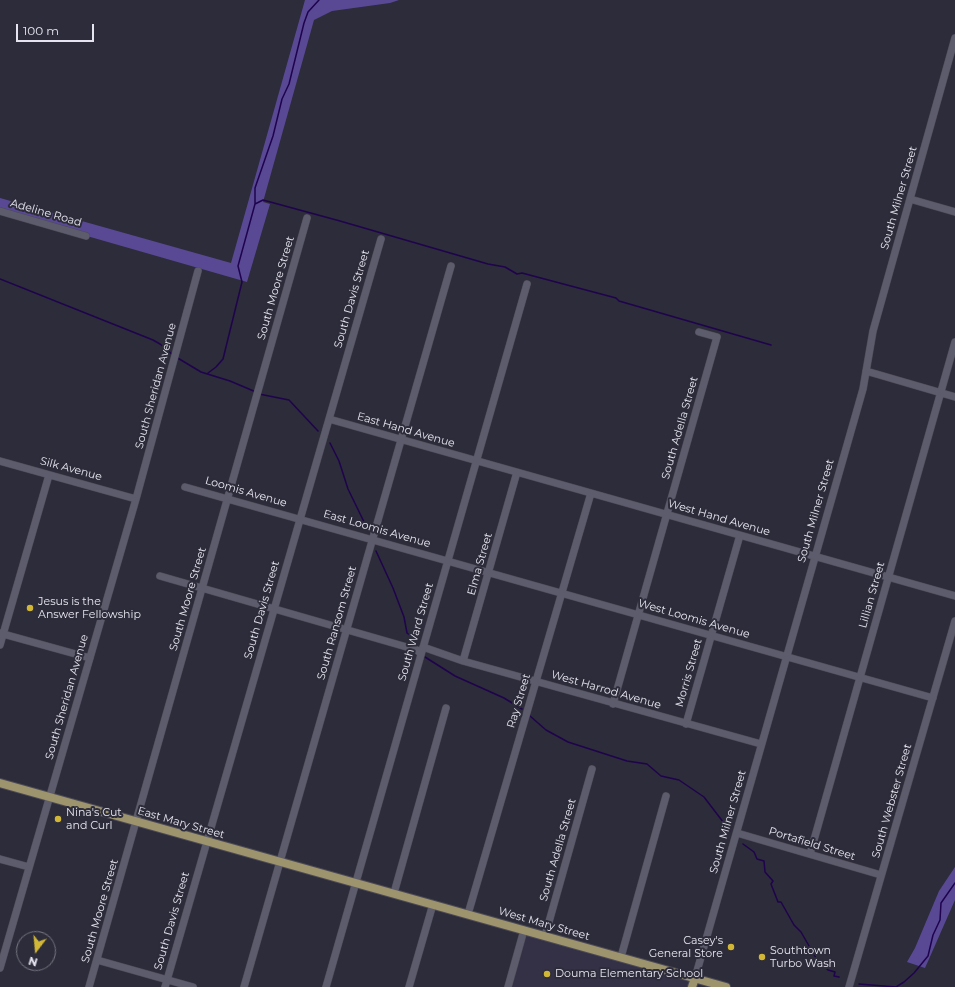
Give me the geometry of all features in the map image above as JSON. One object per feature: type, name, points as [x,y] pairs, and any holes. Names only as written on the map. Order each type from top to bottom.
[{"type":"main road","name":"East Mary Street","points":[[0,783],[356,884]]},
{"type":"main road","name":"West Mary Street","points":[[356,884],[394,893],[726,987]]},
{"type":"main road","name":"South Milner Street","points":[[692,987],[694,978]]},
{"type":"street","name":"South Milner Street","points":[[694,978],[737,833],[815,556],[866,372],[873,331],[955,38]]},
{"type":"street","points":[[910,199],[955,212]]},
{"type":"street","name":"Adeline Road","points":[[0,212],[86,236]]},
{"type":"street","name":"South Moore Street","points":[[90,987],[307,218]]},
{"type":"street","name":"South Davis Street","points":[[166,983],[381,239]]},
{"type":"street","name":"South Ransom Street","points":[[244,987],[451,266]]},
{"type":"street","name":"South Sheridan Avenue","points":[[0,968],[136,499],[198,271]]},
{"type":"street","name":"South Ward Street","points":[[326,987],[527,284]]},
{"type":"street","name":"South Adella Street","points":[[613,704],[717,337],[699,332]]},
{"type":"street","name":"Lillian Street","points":[[810,854],[955,342]]},
{"type":"street","points":[[866,372],[955,398]]},
{"type":"street","name":"East Hand Avenue","points":[[329,419],[477,461]]},
{"type":"street","name":"Silk Avenue","points":[[0,461],[136,499]]},
{"type":"street","name":"West Hand Avenue","points":[[477,461],[955,596]]},
{"type":"street","name":"Elma Street","points":[[463,662],[518,472]]},
{"type":"street","points":[[0,645],[2,633],[48,475]]},
{"type":"street","name":"Loomis Avenue","points":[[185,487],[300,519]]},
{"type":"street","name":"Ray Street","points":[[468,914],[591,493]]},
{"type":"street","name":"East Loomis Avenue","points":[[300,519],[448,561]]},
{"type":"street","name":"Morris Street","points":[[686,724],[740,535]]},
{"type":"street","name":"West Loomis Avenue","points":[[448,561],[933,698]]},
{"type":"street","name":"West Harrod Avenue","points":[[160,576],[417,650],[761,744]]},
{"type":"street","name":"South Webster Street","points":[[849,987],[955,621]]},
{"type":"street","points":[[2,633],[90,658]]},
{"type":"street","points":[[394,893],[446,708]]},
{"type":"street","name":"South Adella Street","points":[[545,936],[592,769]]},
{"type":"street","points":[[621,957],[666,796]]},
{"type":"street","name":"Portafield Street","points":[[737,833],[881,876]]},
{"type":"street","points":[[0,859],[29,867]]},
{"type":"street","points":[[409,987],[433,904]]},
{"type":"street","points":[[508,987],[524,930]]},
{"type":"street","points":[[0,938],[8,940]]},
{"type":"street","points":[[97,960],[166,983],[193,987]]},
{"type":"shaded area","points":[[305,0],[399,0],[390,3],[332,11],[314,20],[263,202],[270,204],[247,282],[0,211],[0,198],[231,263]]},
{"type":"shaded area","points":[[955,867],[955,900],[925,968],[907,962],[915,948],[939,891]]},
{"type":"shaded area","points":[[524,930],[695,978],[692,987],[508,987]]},
{"type":"waterway","points":[[208,373],[223,359],[242,282],[238,266],[255,204],[255,188],[273,136],[282,99],[289,84],[304,23],[308,12],[319,0]]},
{"type":"waterway","points":[[255,204],[263,200],[340,221],[488,264],[505,267],[517,274],[522,273],[616,298],[619,301],[771,345]]},
{"type":"waterway","points":[[0,279],[153,340],[173,355]]},
{"type":"waterway","points":[[176,357],[201,372],[230,381],[256,392]]},
{"type":"waterway","points":[[259,394],[289,400],[318,431]]},
{"type":"waterway","points":[[330,443],[339,461],[348,489],[366,526]]},
{"type":"waterway","points":[[376,551],[404,617],[407,633],[416,640]]},
{"type":"waterway","points":[[425,657],[455,676],[504,698],[522,709]]},
{"type":"waterway","points":[[530,716],[546,730],[568,742],[627,761],[647,764],[661,776],[679,780],[704,797],[730,831]]},
{"type":"waterway","points":[[743,844],[754,852],[757,859],[764,861],[765,872],[773,881],[771,884],[778,902],[781,902],[816,958],[828,970],[835,972],[834,976],[839,977]]},
{"type":"waterway","points":[[859,984],[896,987],[914,973],[928,956],[933,935],[940,920],[941,903],[955,883]]},
{"type":"place","name":"Jesus is the Answer Fellowship","points":[[30,608]]},
{"type":"place","name":"Nina's Cut and Curl","points":[[58,819]]},
{"type":"place","name":"Casey's General Store","points":[[731,947]]},
{"type":"place","name":"Southtown Turbo Wash","points":[[762,957]]},
{"type":"place","name":"Douma Elementary School","points":[[547,974]]}]
